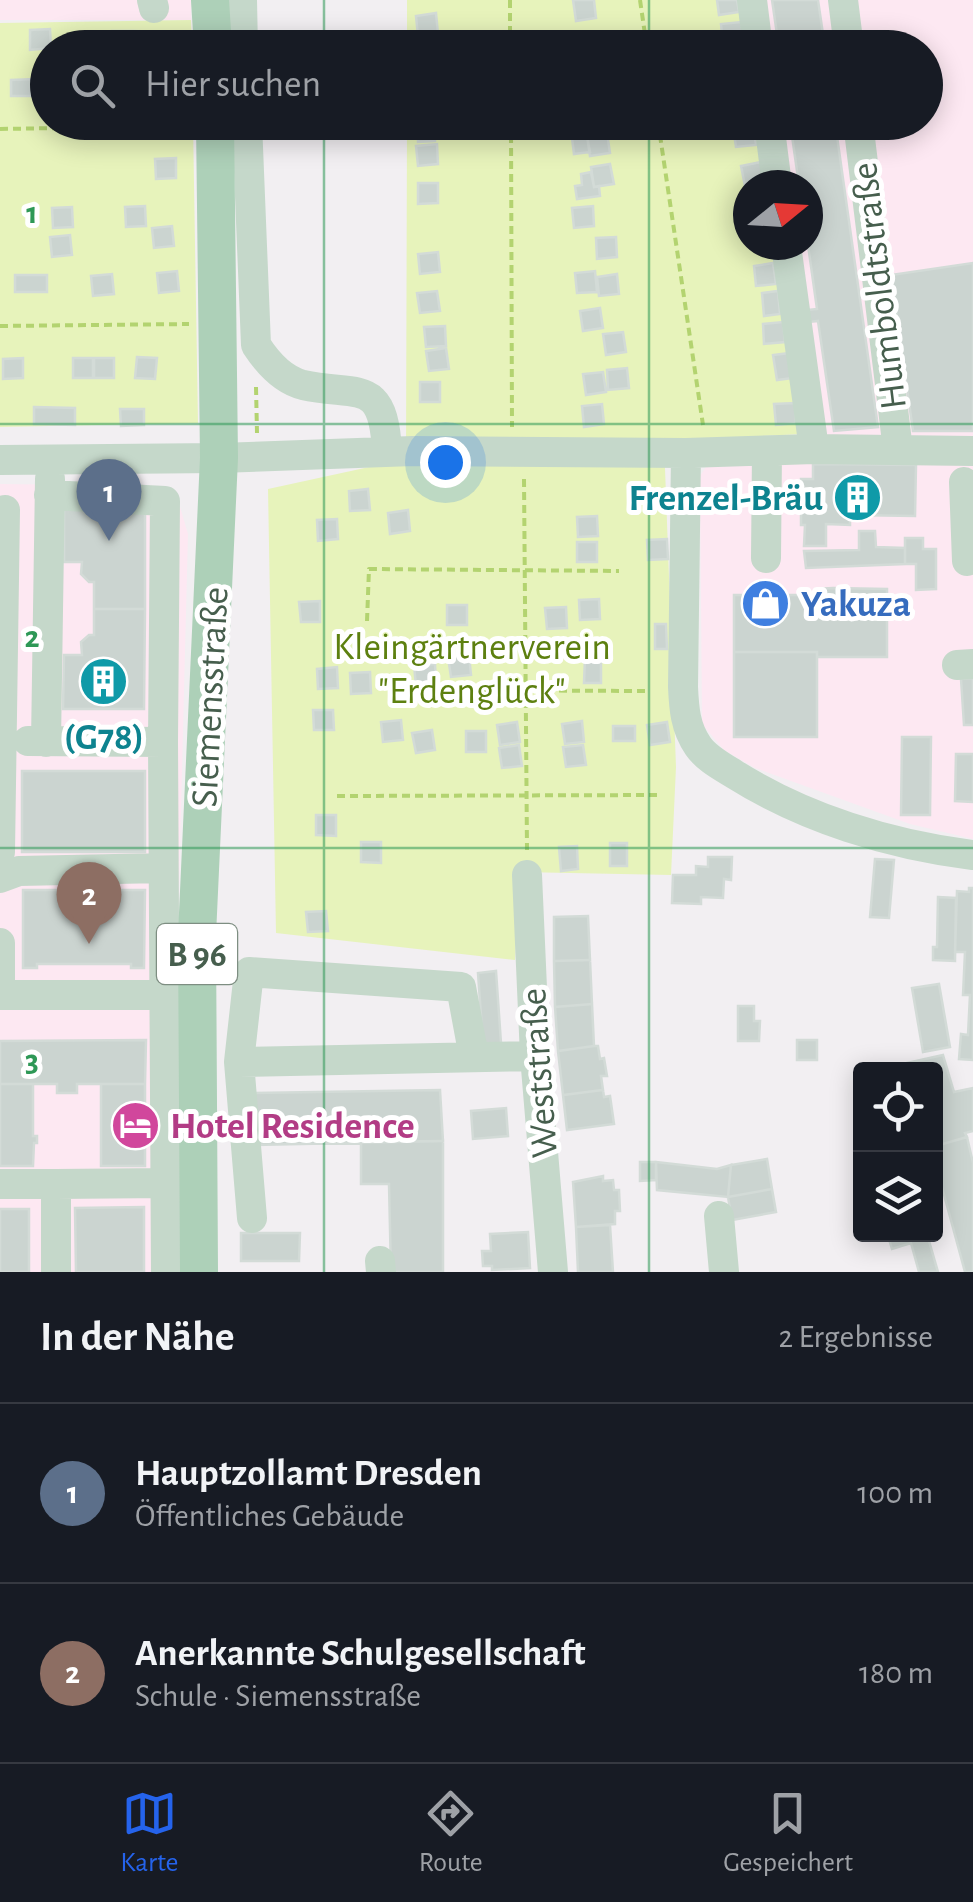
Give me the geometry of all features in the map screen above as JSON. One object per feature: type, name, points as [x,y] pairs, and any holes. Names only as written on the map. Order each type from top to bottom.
[{"type":"main road","points":[[210,0],[212,30]]},
{"type":"main road","name":"Siemensstraße","points":[[199,1272],[197,935],[220,458],[200,140]]},
{"type":"street","points":[[242,0],[243,30]]},
{"type":"street","points":[[752,0],[756,30]]},
{"type":"street","points":[[843,0],[847,30]]},
{"type":"street","points":[[247,140],[256,345],[266,361],[301,384],[368,395],[378,405],[388,451]]},
{"type":"street","points":[[772,140],[776,170]]},
{"type":"street","name":"Humboldtstraße","points":[[860,140],[898,450]]},
{"type":"street","points":[[788,260],[814,448]]},
{"type":"street","name":"Humboldtstraße","points":[[0,460],[220,458],[388,451],[696,453],[814,448],[959,452]]},
{"type":"street","points":[[766,558],[767,451]]},
{"type":"street","points":[[959,452],[948,466],[969,485],[968,560]]},
{"type":"street","points":[[696,453],[683,687],[685,719],[699,748],[772,798],[871,834],[973,855]]},
{"type":"street","points":[[46,742],[50,460]]},
{"type":"street","points":[[50,495],[165,501],[162,742],[166,1272]]},
{"type":"street","points":[[0,852],[5,510]]},
{"type":"street","points":[[1,741],[162,742]]},
{"type":"street","points":[[0,878],[19,870],[163,868]]},
{"type":"street","name":"Weststraße","points":[[528,875],[535,1056],[553,1272]]},
{"type":"street","points":[[0,943],[0,995],[165,995]]},
{"type":"street","points":[[252,1218],[240,1062],[249,972],[461,988],[474,1057]]},
{"type":"street","points":[[240,1062],[535,1056]]},
{"type":"street","points":[[0,1184],[166,1184]]},
{"type":"street","points":[[56,1184],[56,1272]]},
{"type":"street","points":[[718,1216],[724,1272]]},
{"type":"path","points":[[510,0],[510,30]]},
{"type":"path","points":[[640,0],[644,30]]},
{"type":"path","points":[[0,129],[30,128]]},
{"type":"path","points":[[511,140],[518,452],[525,570],[528,875]]},
{"type":"path","points":[[660,140],[696,453]]},
{"type":"path","points":[[0,326],[189,324]]},
{"type":"path","points":[[367,621],[369,570],[619,571]]},
{"type":"path","points":[[416,690],[647,691]]},
{"type":"path","points":[[337,796],[659,795]]},
{"type":"shaded area","points":[[0,0],[191,0],[191,20],[0,20]]},
{"type":"shaded area","points":[[762,0],[973,0],[973,839],[910,824],[755,768],[724,750],[702,724],[700,476],[708,464],[825,459],[799,260],[823,260],[823,170],[786,170],[782,140],[943,140],[943,30],[766,30]]},
{"type":"shaded area","points":[[0,484],[166,486],[180,507],[188,534],[178,927],[175,1272],[0,1272]]},
{"type":"green space","points":[[407,0],[742,0],[746,30],[407,30]]},
{"type":"green space","points":[[191,20],[191,30],[30,30],[30,140],[193,140],[198,423],[0,427],[0,23]]},
{"type":"green space","name":"Kleingärtnerverein \"Erdenglück\"","points":[[407,140],[761,140],[766,170],[733,170],[733,260],[779,260],[803,434],[664,441],[676,767],[671,875],[520,872],[515,960],[276,933],[268,489],[406,459]]},
{"type":"building","points":[[573,0],[594,0],[596,18],[576,21]]},
{"type":"building","points":[[717,0],[737,0],[739,12],[719,15]]},
{"type":"building","points":[[772,0],[818,0],[822,30],[776,30]]},
{"type":"building","points":[[436,13],[438,30],[417,30],[416,16]]},
{"type":"building","points":[[741,22],[742,30],[722,30],[721,24]]},
{"type":"building","points":[[30,79],[30,96],[11,96],[11,80]]},
{"type":"building","points":[[572,140],[588,140],[590,152],[574,154]]},
{"type":"building","points":[[588,140],[608,140],[610,153],[590,156]]},
{"type":"building","points":[[735,140],[755,140],[756,145],[736,147]]},
{"type":"building","points":[[793,140],[838,140],[878,427],[834,431],[818,321],[809,322],[807,310],[817,309],[810,260],[823,260],[823,170],[797,170]]},
{"type":"building","points":[[437,144],[438,164],[418,166],[416,146]]},
{"type":"building","points":[[176,158],[176,178],[156,179],[155,159]]},
{"type":"building","points":[[761,162],[763,170],[742,170],[741,166]]},
{"type":"building","points":[[610,164],[614,184],[594,187],[591,167]]},
{"type":"building","points":[[591,172],[600,196],[577,199],[575,186],[582,185],[581,174]]},
{"type":"building","points":[[418,183],[438,183],[438,203],[418,204]]},
{"type":"building","points":[[145,206],[146,226],[126,227],[125,207]]},
{"type":"building","points":[[593,206],[594,226],[574,228],[572,208]]},
{"type":"building","points":[[72,207],[73,227],[53,228],[52,208]]},
{"type":"building","points":[[172,226],[174,246],[154,248],[152,228]]},
{"type":"building","points":[[70,235],[72,255],[52,257],[50,237]]},
{"type":"building","points":[[616,237],[617,257],[597,259],[596,238]]},
{"type":"building","points":[[438,252],[440,272],[420,274],[418,254]]},
{"type":"building","points":[[773,263],[776,284],[756,286],[754,266]]},
{"type":"building","points":[[973,263],[973,431],[913,431],[891,275]]},
{"type":"building","points":[[177,271],[179,291],[159,293],[157,273]]},
{"type":"building","points":[[595,271],[597,292],[577,293],[575,273]]},
{"type":"building","points":[[112,274],[114,294],[93,296],[91,276]]},
{"type":"building","points":[[617,274],[619,294],[599,296],[597,277]]},
{"type":"building","points":[[15,275],[47,275],[47,292],[15,292]]},
{"type":"building","points":[[437,291],[440,311],[420,313],[417,293]]},
{"type":"building","points":[[778,291],[780,314],[764,316],[762,293]]},
{"type":"building","points":[[600,308],[603,328],[583,331],[580,311]]},
{"type":"building","points":[[783,322],[785,342],[764,344],[763,324]]},
{"type":"building","points":[[445,326],[446,346],[426,347],[424,327]]},
{"type":"building","points":[[623,332],[626,352],[606,355],[603,334]]},
{"type":"building","points":[[446,348],[449,369],[429,371],[426,351]]},
{"type":"building","points":[[790,353],[793,378],[777,380],[773,355]]},
{"type":"building","points":[[137,357],[157,358],[155,379],[135,378]]},
{"type":"building","points":[[23,358],[23,378],[3,379],[3,359]]},
{"type":"building","points":[[73,358],[93,358],[93,378],[73,378]]},
{"type":"building","points":[[94,358],[114,358],[114,378],[94,378]]},
{"type":"building","points":[[627,368],[629,388],[608,390],[607,370]]},
{"type":"building","points":[[603,372],[606,392],[586,395],[583,374]]},
{"type":"building","points":[[420,382],[440,382],[440,402],[420,402]]},
{"type":"building","points":[[795,403],[796,423],[776,425],[774,404]]},
{"type":"building","points":[[602,404],[604,424],[584,427],[582,406]]},
{"type":"building","points":[[34,407],[75,408],[75,425],[34,424]]},
{"type":"building","points":[[120,409],[144,409],[144,425],[121,426]]},
{"type":"building","name":"Frenzel-Bräu","points":[[813,464],[916,465],[915,516],[850,515],[850,525],[826,524],[826,546],[804,546],[801,479],[813,479]]},
{"type":"building","points":[[368,489],[370,510],[350,511],[349,491]]},
{"type":"building","points":[[145,507],[145,609],[94,609],[94,582],[81,574],[82,562],[64,562],[64,508]]},
{"type":"building","points":[[408,510],[410,531],[390,534],[388,513]]},
{"type":"building","points":[[597,516],[598,536],[578,537],[577,517]]},
{"type":"building","points":[[337,519],[338,539],[318,541],[317,520]]},
{"type":"building","points":[[859,531],[875,531],[876,547],[905,548],[905,564],[806,568],[804,551],[859,550]]},
{"type":"building","points":[[905,538],[923,538],[923,549],[936,549],[936,589],[916,590],[916,564],[905,564]]},
{"type":"building","points":[[667,539],[668,559],[648,560],[647,540]]},
{"type":"building","points":[[577,542],[597,542],[597,562],[577,562]]},
{"type":"building","points":[[816,589],[887,589],[887,657],[734,652],[734,595],[816,595]]},
{"type":"building","points":[[599,599],[600,619],[580,620],[579,600]]},
{"type":"building","points":[[320,601],[320,622],[301,622],[299,602]]},
{"type":"building","points":[[447,605],[467,605],[467,625],[447,625]]},
{"type":"building","points":[[566,607],[567,628],[547,629],[545,608]]},
{"type":"building","name":"(G78)","points":[[94,609],[145,609],[144,709],[63,709],[64,655],[82,655],[81,642],[94,635]]},
{"type":"building","points":[[655,624],[666,624],[667,649],[655,649]]},
{"type":"building","points":[[734,652],[817,652],[817,737],[734,737]]},
{"type":"building","points":[[469,655],[471,675],[451,677],[448,657]]},
{"type":"building","points":[[585,658],[601,658],[601,683],[584,683]]},
{"type":"building","points":[[435,664],[436,684],[416,686],[414,665]]},
{"type":"building","points":[[337,667],[338,688],[318,689],[317,669]]},
{"type":"building","points":[[370,672],[371,693],[351,694],[350,673]]},
{"type":"building","points":[[973,678],[973,725],[964,725],[961,679]]},
{"type":"building","points":[[313,710],[333,710],[334,730],[314,730]]},
{"type":"building","points":[[401,720],[403,740],[383,742],[381,722]]},
{"type":"building","points":[[582,721],[584,742],[565,744],[562,724]]},
{"type":"building","points":[[517,722],[520,742],[500,745],[497,725]]},
{"type":"building","points":[[667,722],[670,742],[650,745],[647,725]]},
{"type":"building","points":[[613,726],[635,726],[635,741],[613,741]]},
{"type":"building","points":[[432,730],[435,750],[416,753],[412,733]]},
{"type":"building","points":[[466,731],[486,731],[486,752],[466,752]]},
{"type":"building","points":[[902,737],[931,737],[930,815],[901,815]]},
{"type":"building","points":[[519,745],[522,766],[502,768],[499,748]]},
{"type":"building","points":[[583,745],[586,765],[566,767],[563,747]]},
{"type":"building","points":[[956,754],[973,754],[973,802],[955,801]]},
{"type":"building","points":[[22,771],[145,771],[145,852],[22,852]]},
{"type":"building","points":[[316,815],[336,815],[336,836],[316,835]]},
{"type":"building","points":[[361,842],[381,842],[381,863],[361,862]]},
{"type":"building","points":[[610,843],[627,843],[627,866],[610,866]]},
{"type":"building","points":[[577,846],[578,869],[561,871],[559,847]]},
{"type":"building","points":[[708,857],[732,857],[731,880],[724,879],[723,898],[701,897],[701,904],[672,903],[673,875],[696,875],[696,866],[708,867]]},
{"type":"building","points":[[875,859],[894,860],[889,918],[870,917]]},
{"type":"building","points":[[973,888],[973,1060],[959,1059],[961,1034],[968,1035],[970,995],[963,995],[965,952],[955,952],[957,891],[969,892]]},
{"type":"building","points":[[23,890],[145,890],[144,968],[131,968],[131,964],[37,964],[37,968],[23,968]]},
{"type":"building","points":[[938,897],[956,898],[955,961],[933,960]]},
{"type":"building","points":[[326,911],[328,931],[308,932],[306,912]]},
{"type":"building","points":[[588,916],[590,960],[554,961],[554,917]]},
{"type":"building","points":[[590,960],[592,1004],[555,1007],[554,961]]},
{"type":"building","points":[[496,971],[501,1043],[483,1044],[478,973]]},
{"type":"building","points":[[939,984],[950,1047],[923,1052],[912,988]]},
{"type":"building","points":[[592,1004],[594,1046],[558,1051],[555,1007]]},
{"type":"building","points":[[738,1006],[754,1006],[754,1021],[760,1021],[759,1041],[738,1041]]},
{"type":"building","points":[[146,1040],[145,1084],[77,1084],[77,1093],[57,1093],[57,1084],[0,1084],[0,1041]]},
{"type":"building","points":[[797,1040],[817,1040],[817,1060],[797,1060]]},
{"type":"building","points":[[598,1046],[607,1076],[601,1076],[603,1090],[563,1095],[558,1051]]},
{"type":"building","points":[[943,1055],[954,1092],[973,1088],[973,1131],[965,1133],[967,1137],[943,1144],[943,1062],[912,1062]]},
{"type":"building","points":[[0,1084],[33,1084],[33,1136],[37,1136],[37,1143],[33,1166],[0,1166]]},
{"type":"building","points":[[101,1084],[145,1084],[145,1166],[101,1166]]},
{"type":"building","points":[[440,1090],[443,1141],[252,1145],[252,1093]]},
{"type":"building","points":[[603,1090],[604,1097],[610,1096],[614,1124],[567,1130],[563,1095]]},
{"type":"building","points":[[506,1108],[508,1136],[473,1139],[471,1111]]},
{"type":"building","points":[[967,1137],[973,1163],[973,1272],[965,1272],[943,1191],[943,1144]]},
{"type":"building","points":[[443,1141],[443,1272],[391,1272],[389,1184],[361,1184],[361,1142]]},
{"type":"building","points":[[767,1159],[772,1189],[728,1197],[731,1165]]},
{"type":"building","points":[[640,1162],[656,1162],[656,1180],[640,1181]]},
{"type":"building","points":[[656,1162],[717,1169],[731,1165],[728,1197],[657,1190]]},
{"type":"building","points":[[603,1176],[603,1181],[613,1180],[614,1190],[619,1190],[620,1211],[615,1211],[615,1224],[576,1227],[573,1182]]},
{"type":"building","points":[[772,1189],[776,1212],[732,1220],[728,1197]]},
{"type":"building","points":[[144,1207],[144,1272],[76,1272],[75,1208]]},
{"type":"building","points":[[0,1209],[29,1209],[29,1272],[0,1272]]},
{"type":"building","points":[[610,1225],[613,1272],[578,1272],[576,1227]]},
{"type":"building","points":[[528,1232],[530,1268],[492,1270],[492,1266],[483,1266],[482,1251],[491,1251],[490,1234]]},
{"type":"building","points":[[241,1233],[300,1233],[299,1261],[241,1261]]},
{"type":"building","points":[[890,1242],[929,1242],[938,1272],[919,1272],[911,1243],[892,1249]]},
{"type":"place","name":"Frenzel-Bräu","points":[[858,497]]},
{"type":"place","name":"Hauptzollamt Dresden","points":[[109,541]]},
{"type":"place","name":"Yakuza","points":[[766,603]]},
{"type":"place","name":"(G78)","points":[[104,682]]},
{"type":"place","name":"Anerkannte Schulgesellschaft","points":[[89,944]]},
{"type":"place","name":"Hotel Residence","points":[[135,1125]]}]
